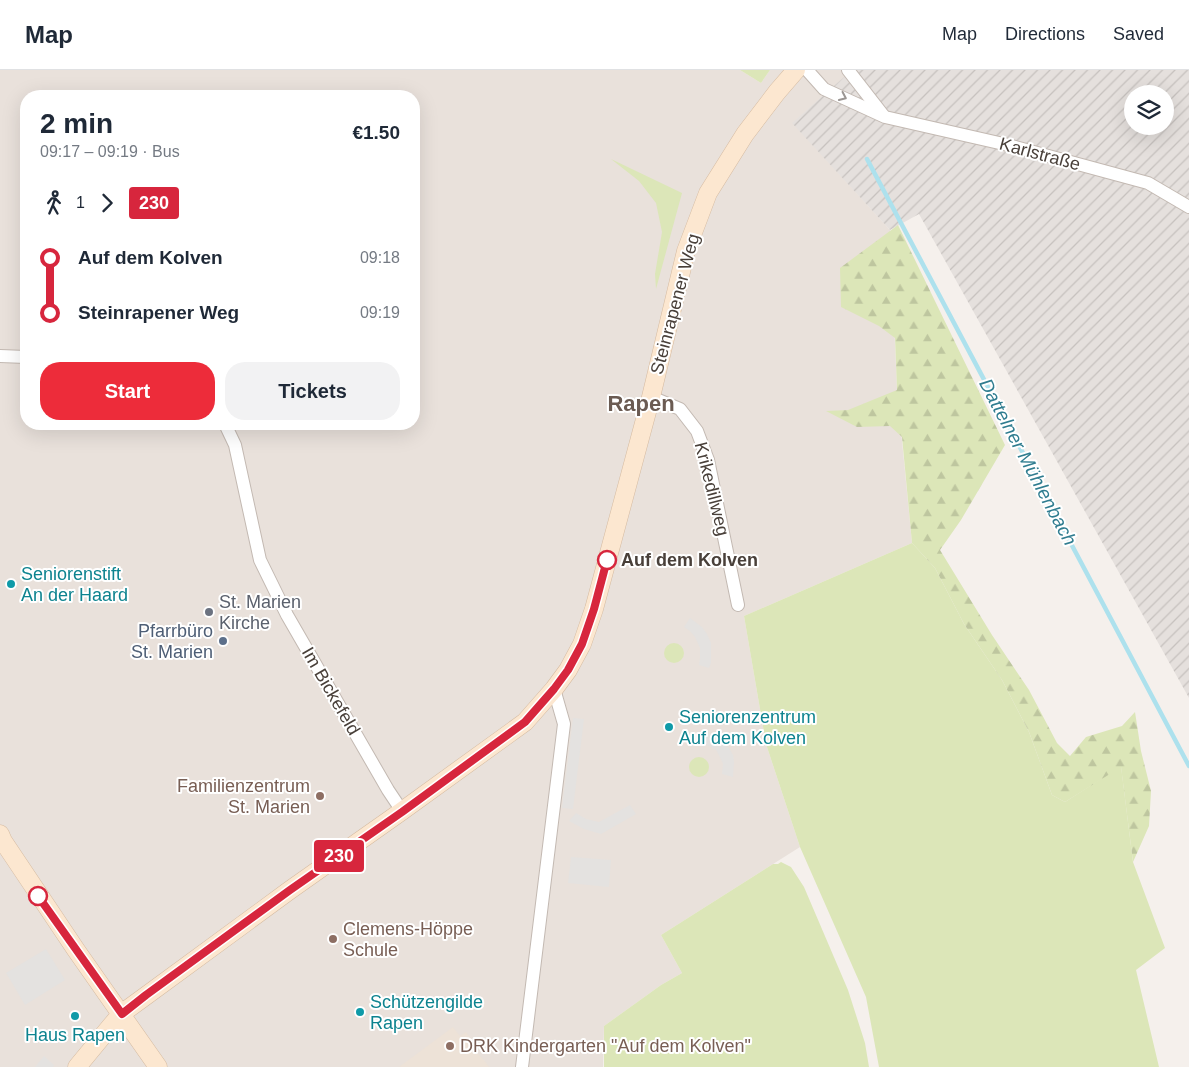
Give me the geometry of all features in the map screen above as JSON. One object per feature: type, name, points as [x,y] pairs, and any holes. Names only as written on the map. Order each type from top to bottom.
[{"type":"street","name":"Steinrapener Weg","points":[[77,1067],[122,1014],[146,995],[525,722],[568,670],[582,644],[594,609],[651,397],[686,251],[708,193],[745,134],[796,70]]},
{"type":"street","name":"Karlstraße","points":[[807,70],[824,88],[885,116],[1008,145],[1148,183],[1189,207]]},
{"type":"street","points":[[848,70],[885,116]]},
{"type":"street","points":[[0,356],[20,357]]},
{"type":"street","name":"Krikedillweg","points":[[651,397],[680,409],[697,431],[708,460],[738,605]]},
{"type":"street","name":"Im Bickefeld","points":[[228,430],[234,445],[260,560],[287,616],[402,812]]},
{"type":"street","points":[[522,1067],[564,724],[554,689]]},
{"type":"street","points":[[0,834],[38,896],[158,1067]]},
{"type":"shaded area","points":[[0,70],[740,70],[761,83],[770,70],[852,70],[793,123],[890,230],[897,390],[912,543],[744,616],[766,744],[800,847],[661,935],[682,973],[661,985],[604,1026],[603,1067],[0,1067]]},
{"type":"shaded area","points":[[852,70],[1189,70],[1189,698],[919,214],[890,230],[792,123]]},
{"type":"shaded area","points":[[690,618],[702,627],[711,643],[711,663],[709,668],[699,665],[700,648],[695,637],[684,627]]},
{"type":"shaded area","points":[[573,718],[584,719],[573,809],[562,808]]},
{"type":"shaded area","points":[[702,732],[717,737],[729,748],[734,762],[733,777],[722,774],[723,764],[716,750],[701,743]]},
{"type":"shaded area","points":[[630,805],[636,814],[601,834],[584,829],[569,821],[576,813],[586,819],[599,822]]},
{"type":"shaded area","points":[[571,857],[611,860],[609,887],[568,883]]},
{"type":"shaded area","points":[[46,949],[65,980],[25,1005],[6,973]]},
{"type":"shaded area","name":"DRK Kindergarten \"Auf dem Kolven\"","points":[[453,1027],[460,1036],[466,1032],[474,1043],[469,1048],[473,1053],[478,1054],[489,1067],[399,1067]]},
{"type":"shaded area","points":[[44,1056],[54,1065],[53,1067],[35,1067]]},
{"type":"green space","points":[[740,70],[770,70],[761,83]]},
{"type":"green space","points":[[611,159],[682,193],[656,289],[655,274],[662,232],[656,203],[639,181]]},
{"type":"green space","points":[[898,225],[1005,445],[961,520],[940,550],[992,635],[1029,690],[1057,743],[1070,756],[1086,737],[1122,726],[1135,712],[1141,751],[1151,791],[1149,826],[1133,862],[1121,767],[1065,802],[1052,795],[1029,732],[1002,680],[964,624],[935,568],[912,543],[902,437],[890,426],[857,427],[826,411],[848,410],[897,390],[895,338],[879,326],[841,307],[840,268]]},
{"type":"green space","points":[[912,543],[935,568],[964,624],[1002,680],[1029,732],[1052,795],[1065,802],[1121,766],[1133,862],[1165,948],[1136,970],[1159,1067],[879,1067],[866,997],[800,847],[766,744],[744,616]]},
{"type":"green space","points":[[674,643],[681,646],[684,653],[681,660],[674,663],[667,660],[664,653],[667,646]]},
{"type":"green space","points":[[699,757],[706,760],[709,767],[706,774],[699,777],[692,774],[689,767],[692,760]]},
{"type":"green space","points":[[781,862],[791,867],[804,887],[848,990],[865,1043],[869,1067],[604,1067],[604,1026],[661,985],[682,973],[661,935],[773,864]]},
{"type":"waterway","name":"Dattelner Mühlenbach","points":[[867,159],[1189,766]]},
{"type":"bus line","name":"230","points":[[38,896],[122,1014],[290,890],[402,812],[525,722],[568,670],[582,644],[594,609],[607,560]]},
{"type":"place","name":"Auf dem Kolven","points":[[607,560]]},
{"type":"place","name":"Seniorenstift An der Haard","points":[[11,584]]},
{"type":"place","name":"St. Marien Kirche","points":[[209,612]]},
{"type":"place","name":"Pfarrbüro St. Marien","points":[[223,641]]},
{"type":"place","name":"Seniorenzentrum Auf dem Kolven","points":[[669,727]]},
{"type":"place","name":"Familienzentrum St. Marien","points":[[320,796]]},
{"type":"place","name":"Clemens-Höppe Schule","points":[[333,939]]},
{"type":"place","name":"Schützengilde Rapen","points":[[360,1012]]},
{"type":"place","name":"Haus Rapen","points":[[75,1016]]},
{"type":"place","name":"DRK Kindergarten \"Auf dem Kolven\"","points":[[450,1046]]},
{"type":"district","name":"Rapen","points":[[641,403]]}]
